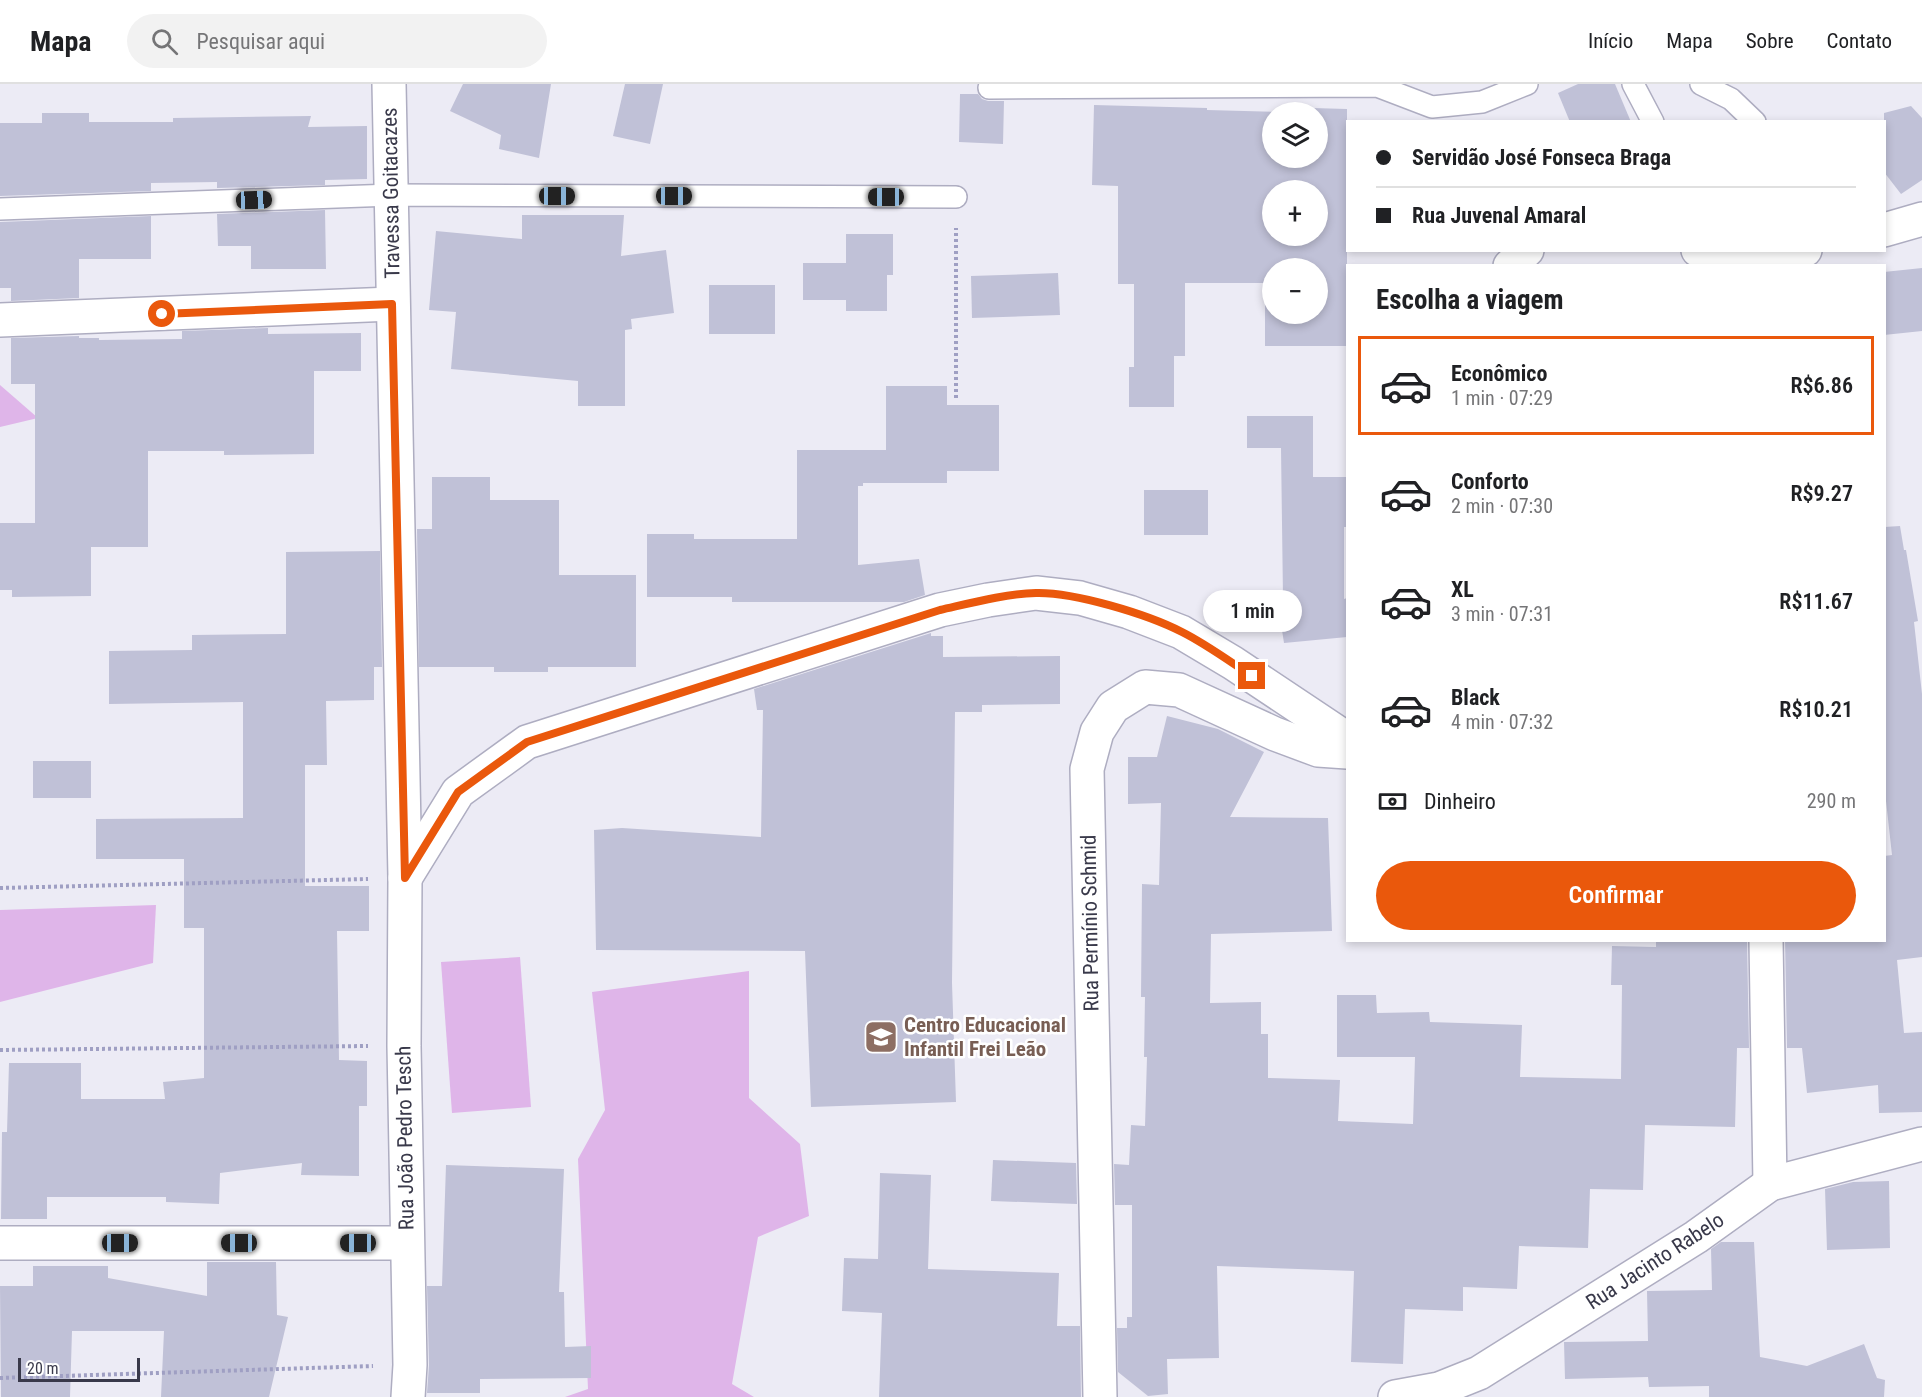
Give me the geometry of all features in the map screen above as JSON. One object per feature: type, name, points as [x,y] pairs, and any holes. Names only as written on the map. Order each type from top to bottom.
[{"type":"street","name":"Travessa Goitacazes","points":[[389,84],[405,878]]},
{"type":"street","points":[[1886,229],[1922,219]]},
{"type":"street","points":[[1512,264],[1525,252]]},
{"type":"street","points":[[1705,252],[1745,264],[1796,252]]},
{"type":"street","points":[[0,320],[392,304]]},
{"type":"street","points":[[405,878],[458,792],[527,742],[940,610],[988,600],[1036,593],[1080,598],[1129,612],[1181,632],[1233,663],[1346,738]]},
{"type":"street","name":"Rua Permínio Schmid","points":[[1100,1397],[1087,769],[1097,732],[1113,706],[1145,687],[1179,690],[1275,734],[1318,750],[1346,752]]},
{"type":"street","name":"Rua João Pedro Tesch","points":[[405,878],[404,1046],[409,1381]]},
{"type":"street","points":[[1766,942],[1770,1184]]},
{"type":"street","name":"Rua Jacinto Rabelo","points":[[1395,1397],[1439,1389],[1479,1373],[1696,1237],[1770,1184],[1922,1144]]},
{"type":"street","points":[[0,1243],[406,1243]]},
{"type":"lane","points":[[989,88],[1377,86],[1432,107],[1482,102],[1527,84]]},
{"type":"lane","points":[[1633,84],[1652,120]]},
{"type":"lane","points":[[1701,84],[1731,99],[1753,120]]},
{"type":"lane","points":[[0,209],[392,195],[956,197]]},
{"type":"path","points":[[956,197],[956,398]]},
{"type":"path","points":[[0,888],[405,878]]},
{"type":"path","points":[[0,1050],[404,1046]]},
{"type":"path","points":[[0,1378],[409,1381]]},
{"type":"shaded area","points":[[0,385],[38,418],[0,427]]},
{"type":"shaded area","points":[[156,905],[153,963],[0,1002],[0,910]]},
{"type":"shaded area","points":[[520,957],[531,1107],[452,1113],[441,962]]},
{"type":"shaded area","points":[[749,971],[749,1098],[800,1144],[809,1216],[758,1237],[732,1384],[754,1397],[565,1397],[588,1389],[578,1159],[605,1110],[592,992]]},
{"type":"building","points":[[463,84],[551,84],[539,158],[499,149],[501,135],[450,111]]},
{"type":"building","points":[[625,84],[663,84],[650,144],[613,136]]},
{"type":"building","points":[[1578,84],[1615,84],[1630,120],[1569,120],[1558,93]]},
{"type":"building","points":[[960,94],[978,94],[982,99],[988,101],[1004,101],[1003,144],[959,142]]},
{"type":"building","points":[[1094,105],[1262,112],[1262,168],[1328,168],[1328,108],[1347,109],[1346,346],[1265,346],[1265,324],[1328,324],[1328,258],[1262,258],[1262,283],[1185,283],[1185,356],[1174,356],[1174,407],[1129,407],[1129,367],[1134,367],[1134,284],[1118,284],[1118,186],[1092,185]]},
{"type":"building","points":[[1911,106],[1922,118],[1922,180],[1901,194],[1886,175],[1884,113]]},
{"type":"building","points":[[42,113],[89,113],[89,122],[173,122],[173,118],[311,116],[308,127],[367,126],[367,179],[325,180],[325,185],[217,188],[217,182],[151,183],[151,191],[0,196],[0,123],[42,123]]},
{"type":"building","points":[[325,210],[326,269],[251,269],[251,246],[218,246],[217,214]]},
{"type":"building","points":[[522,215],[624,215],[621,256],[666,250],[674,313],[631,319],[632,329],[625,330],[625,406],[578,406],[578,381],[451,369],[456,312],[429,310],[436,231],[522,239]]},
{"type":"building","points":[[151,216],[151,259],[79,259],[79,298],[11,301],[11,288],[0,288],[0,222]]},
{"type":"building","points":[[846,234],[893,234],[893,275],[887,275],[887,311],[846,311],[846,300],[803,300],[803,263],[846,263]]},
{"type":"building","points":[[1922,268],[1922,331],[1886,335],[1886,272]]},
{"type":"building","points":[[1058,273],[1060,315],[972,318],[971,276]]},
{"type":"building","points":[[709,285],[775,285],[775,334],[709,334]]},
{"type":"building","points":[[268,328],[268,334],[361,333],[361,371],[314,371],[314,454],[224,455],[224,451],[148,451],[148,547],[91,547],[91,596],[12,597],[12,590],[0,590],[0,523],[35,523],[35,384],[11,384],[11,338],[79,336],[79,338],[99,338],[99,340],[182,339],[182,331]]},
{"type":"building","points":[[886,386],[947,386],[947,405],[999,405],[999,471],[947,471],[947,483],[863,483],[863,486],[858,486],[858,565],[919,559],[925,595],[904,602],[732,602],[732,597],[647,597],[647,534],[694,534],[694,539],[797,539],[797,450],[886,450]]},
{"type":"building","points":[[1247,416],[1313,416],[1313,477],[1346,477],[1344,599],[1346,598],[1346,637],[1284,643],[1277,598],[1283,598],[1281,448],[1247,448]]},
{"type":"building","points":[[432,477],[490,477],[490,500],[559,500],[559,575],[636,575],[636,667],[548,667],[548,672],[494,672],[494,667],[419,667],[417,529],[432,529]]},
{"type":"building","points":[[1144,490],[1208,490],[1208,535],[1144,535]]},
{"type":"building","points":[[1900,526],[1918,621],[1914,622],[1922,694],[1922,957],[1897,960],[1904,1033],[1922,1032],[1922,1112],[1879,1113],[1878,1085],[1807,1093],[1802,1048],[1787,1048],[1785,942],[1886,942],[1886,856],[1892,855],[1886,801],[1886,527]]},
{"type":"building","points":[[380,551],[382,667],[374,667],[374,700],[326,701],[327,765],[305,765],[305,886],[369,886],[369,931],[337,931],[339,1060],[367,1061],[367,1106],[359,1106],[359,1176],[301,1175],[302,1163],[220,1173],[219,1204],[166,1202],[166,1197],[47,1197],[47,1219],[1,1219],[2,1132],[7,1132],[9,1063],[81,1063],[81,1099],[165,1099],[163,1082],[204,1078],[204,928],[184,928],[184,859],[96,859],[96,819],[243,818],[243,702],[109,704],[109,651],[192,650],[192,635],[286,634],[286,552]]},
{"type":"building","points":[[931,633],[931,636],[943,636],[943,657],[1060,656],[1060,704],[982,705],[982,712],[955,712],[952,983],[956,1102],[811,1107],[805,951],[596,950],[594,830],[622,828],[761,837],[763,710],[757,710],[754,689]]},
{"type":"building","points":[[1167,716],[1218,729],[1264,752],[1230,817],[1328,818],[1332,931],[1211,934],[1210,1003],[1261,1002],[1261,1034],[1268,1034],[1268,1078],[1340,1080],[1338,1121],[1413,1124],[1415,1057],[1337,1057],[1337,995],[1376,995],[1377,1013],[1429,1012],[1430,1022],[1522,1025],[1520,1077],[1621,1079],[1622,985],[1611,985],[1612,946],[1656,947],[1656,942],[1747,942],[1749,1048],[1737,1048],[1735,1127],[1645,1125],[1643,1190],[1590,1189],[1588,1248],[1519,1246],[1517,1289],[1463,1287],[1463,1311],[1405,1309],[1403,1364],[1351,1362],[1354,1271],[1217,1266],[1219,1358],[1167,1359],[1168,1394],[1148,1396],[1118,1372],[1117,1328],[1127,1328],[1127,1317],[1132,1317],[1132,1205],[1115,1205],[1114,1164],[1129,1165],[1131,1125],[1145,1126],[1147,1057],[1144,1057],[1145,997],[1141,997],[1142,884],[1159,885],[1161,803],[1128,804],[1128,757],[1157,757]]},
{"type":"building","points":[[33,761],[91,761],[91,798],[33,798]]},
{"type":"building","points":[[993,1160],[1076,1163],[1077,1204],[991,1201]]},
{"type":"building","points":[[446,1165],[564,1169],[559,1292],[564,1292],[565,1347],[591,1346],[591,1378],[480,1379],[480,1393],[427,1393],[429,1365],[427,1286],[442,1286]]},
{"type":"building","points":[[880,1173],[931,1175],[928,1269],[1059,1273],[1057,1326],[1080,1326],[1081,1397],[879,1397],[882,1313],[842,1311],[844,1258],[878,1259]]},
{"type":"building","points":[[1889,1181],[1890,1248],[1827,1250],[1825,1189],[1853,1182]]},
{"type":"building","points":[[1721,1242],[1754,1242],[1760,1357],[1807,1366],[1864,1344],[1877,1378],[1885,1380],[1884,1397],[1709,1397],[1709,1386],[1649,1387],[1648,1377],[1565,1379],[1564,1342],[1648,1341],[1647,1291],[1712,1290],[1711,1249]]},
{"type":"building","points":[[207,1262],[276,1262],[277,1315],[288,1317],[269,1397],[161,1397],[164,1331],[72,1331],[70,1397],[1,1397],[0,1286],[33,1286],[33,1266],[108,1266],[108,1278],[207,1296]]},
{"type":"place","name":"Centro Educacional Infantil Frei Leão","points":[[881,1037]]},
{"type":"route","points":[[162,314],[392,304],[405,878],[458,792],[527,742],[665,700],[940,610],[1036,593],[1080,598],[1129,612],[1181,632],[1252,676]]}]
